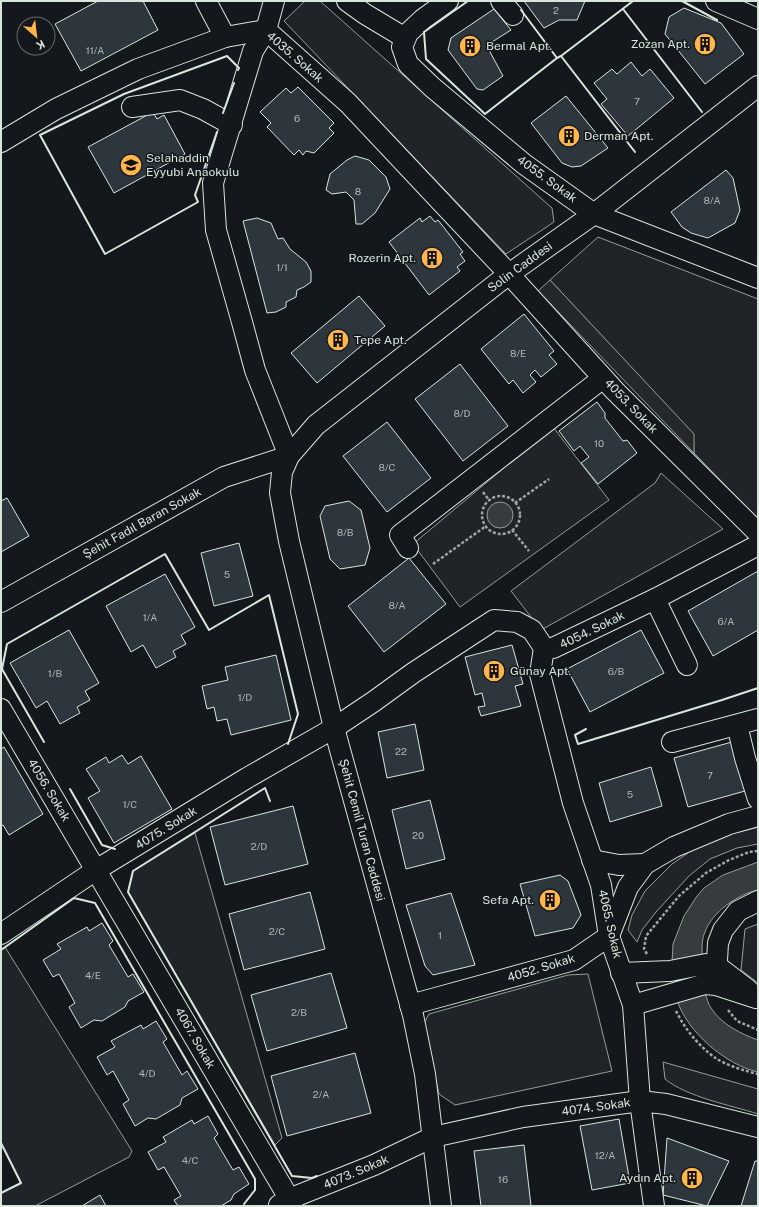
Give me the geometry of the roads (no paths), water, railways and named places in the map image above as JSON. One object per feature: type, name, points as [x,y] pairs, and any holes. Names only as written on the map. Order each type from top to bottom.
[{"type":"street","points":[[206,1],[225,37]]},
{"type":"street","points":[[274,1],[266,30],[253,52],[214,183],[216,230],[255,370],[289,456]]},
{"type":"street","points":[[349,2],[364,14],[406,38],[408,33],[423,19],[448,1]]},
{"type":"street","points":[[716,1],[758,20]]},
{"type":"street","name":"4035. Sokak","points":[[1,142],[56,109],[138,69],[225,37],[266,30],[348,103],[510,274]]},
{"type":"street","name":"4055. Sokak","points":[[406,38],[402,47],[408,64],[432,87],[524,164],[594,214],[758,278]]},
{"type":"street","name":"Solin Caddesi","points":[[289,456],[316,425],[510,274],[594,214],[758,86]]},
{"type":"street","points":[[132,108],[180,100],[203,109],[232,125]]},
{"type":"street","name":"4053. Sokak","points":[[510,274],[615,391],[758,533]]},
{"type":"street","points":[[408,548],[400,535],[604,378]]},
{"type":"street","name":"Şehit Fadıl Baran Sokak","points":[[1,602],[224,477],[289,456]]},
{"type":"street","name":"Şehit Cemil Turan Caddesi","points":[[289,456],[282,472],[280,493],[291,548],[334,728],[410,1005],[425,1074],[441,1206]]},
{"type":"street","name":"4054. Sokak","points":[[334,728],[413,673],[494,620],[517,622],[532,630],[544,648],[553,648],[655,599],[758,545]]},
{"type":"street","points":[[655,599],[687,665]]},
{"type":"street","name":"4065. Sokak","points":[[544,648],[540,674],[573,803],[601,885],[609,936],[633,1005],[640,1101],[654,1206]]},
{"type":"street","name":"4056. Sokak","points":[[1,709],[96,870]]},
{"type":"street","points":[[672,742],[758,719]]},
{"type":"street","points":[[737,725],[745,758],[758,799]]},
{"type":"street","name":"4075. Sokak","points":[[1,934],[96,870],[247,778],[334,728]]},
{"type":"street","points":[[609,936],[628,887],[645,864],[674,847],[729,824],[758,816]]},
{"type":"street","points":[[592,860],[619,865],[645,864]]},
{"type":"street","name":"4067. Sokak","points":[[96,870],[286,1204]]},
{"type":"street","points":[[633,1005],[673,994],[709,975],[723,930],[738,911],[758,901]]},
{"type":"street","name":"4052. Sokak","points":[[410,1005],[574,960],[609,936]]},
{"type":"street","points":[[621,973],[670,971],[709,975],[747,989],[757,998]]},
{"type":"street","name":"4074. Sokak","points":[[433,1137],[523,1117],[640,1101],[666,1104],[758,1127]]},
{"type":"street","name":"4073. Sokak","points":[[286,1204],[299,1195],[374,1165],[433,1137]]},
{"type":"place","name":"Zozan Apt.","points":[[705,44]]},
{"type":"place","name":"Bermal Apt.","points":[[470,46]]},
{"type":"place","name":"Derman Apt.","points":[[569,136]]},
{"type":"place","name":"Selahaddin Eyyubi Anaokulu","points":[[131,165]]},
{"type":"place","name":"Rozerin Apt.","points":[[432,258]]},
{"type":"place","name":"Tepe Apt.","points":[[338,340]]},
{"type":"place","name":"Günay Apt.","points":[[494,671]]},
{"type":"place","name":"Sefa Apt.","points":[[550,900]]},
{"type":"place","name":"Aydın Apt.","points":[[692,1178]]}]
